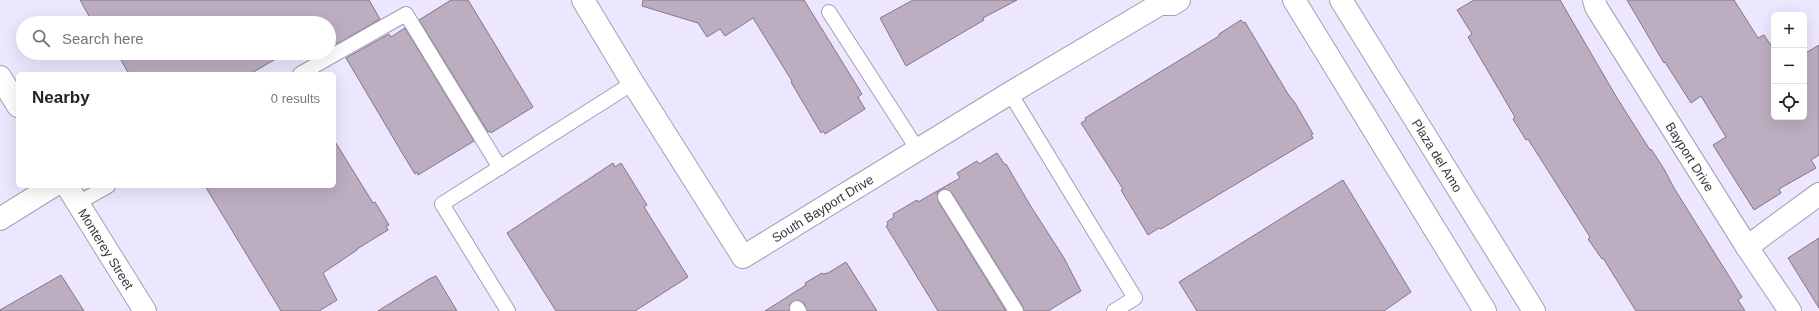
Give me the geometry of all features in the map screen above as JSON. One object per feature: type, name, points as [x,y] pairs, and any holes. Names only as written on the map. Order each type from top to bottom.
[{"type":"street","name":"South Bayport Drive","points":[[583,0],[633,83],[743,257],[1158,3]]},
{"type":"street","points":[[1294,0],[1485,311]]},
{"type":"street","name":"Plaza del Amo","points":[[1341,0],[1534,311]]},
{"type":"street","name":"Bayport Drive","points":[[1594,0],[1596,7],[1747,247],[1790,311]]},
{"type":"street","points":[[0,77],[16,103]]},
{"type":"street","points":[[0,219],[50,188]]},
{"type":"street","points":[[1747,247],[1819,194]]},
{"type":"street","name":"Monterey Street","points":[[73,195],[145,311]]},
{"type":"lane","points":[[828,12],[918,150]]},
{"type":"lane","points":[[336,54],[406,14],[500,168]]},
{"type":"lane","points":[[304,72],[325,60]]},
{"type":"lane","points":[[508,311],[442,204],[633,83]]},
{"type":"lane","points":[[1010,93],[1135,298],[1114,311]]},
{"type":"lane","points":[[73,195],[100,188]]},
{"type":"lane","points":[[945,197],[1016,311]]},
{"type":"building","points":[[80,0],[369,0],[380,19],[337,44],[336,16],[89,16]]},
{"type":"building","points":[[451,0],[468,0],[533,107],[491,133],[490,131],[488,132],[419,20]]},
{"type":"building","points":[[643,0],[804,0],[862,94],[858,97],[865,109],[825,134],[823,131],[821,133],[791,82],[792,81],[753,18],[725,36],[720,29],[707,37],[698,23],[642,6]]},
{"type":"building","points":[[913,0],[1017,0],[983,18],[984,20],[906,66],[880,18]]},
{"type":"building","points":[[1474,0],[1560,0],[1617,98],[1664,169],[1674,188],[1742,297],[1738,300],[1745,311],[1636,311],[1603,258],[1602,259],[1588,239],[1590,237],[1528,139],[1526,140],[1513,119],[1515,117],[1468,37],[1472,34],[1457,10]]},
{"type":"building","points":[[1627,0],[1734,0],[1758,38],[1764,35],[1771,46],[1771,120],[1807,120],[1807,52],[1819,45],[1819,155],[1811,160],[1816,168],[1779,189],[1781,193],[1754,210],[1713,145],[1726,137],[1701,96],[1691,103],[1665,62],[1664,63]]},
{"type":"building","points":[[1241,20],[1243,23],[1245,22],[1288,94],[1295,103],[1313,134],[1311,135],[1313,138],[1161,229],[1159,228],[1148,235],[1121,190],[1123,189],[1081,123],[1086,120],[1085,118],[1219,36],[1219,34]]},
{"type":"building","points":[[405,28],[474,141],[418,175],[417,172],[415,174],[346,58],[389,34],[391,37]]},
{"type":"building","points":[[121,60],[274,60],[253,72],[128,72]]},
{"type":"building","points":[[336,143],[373,203],[375,202],[389,225],[386,226],[388,230],[357,249],[323,273],[337,300],[319,311],[281,311],[206,188],[336,188]]},
{"type":"building","points":[[997,153],[1005,165],[1006,164],[1064,258],[1081,291],[1048,311],[1024,311],[1023,307],[952,193],[944,189],[937,193],[938,201],[1006,311],[938,311],[886,226],[888,224],[887,222],[894,217],[893,214],[917,200],[918,202],[960,178],[957,173],[977,161],[979,164]]},
{"type":"building","points":[[613,163],[615,167],[621,163],[647,205],[644,207],[688,277],[635,311],[556,311],[507,233]]},
{"type":"building","points":[[1343,180],[1411,292],[1384,311],[1197,311],[1179,282]]},
{"type":"building","points":[[1819,238],[1819,308],[1788,258]]},
{"type":"building","points":[[846,262],[877,311],[807,311],[804,303],[797,300],[790,304],[789,311],[765,311],[806,285],[805,283],[822,273],[828,273]]},
{"type":"building","points":[[61,275],[84,311],[0,311],[0,310]]},
{"type":"building","points":[[436,276],[457,311],[378,311],[429,279]]}]
